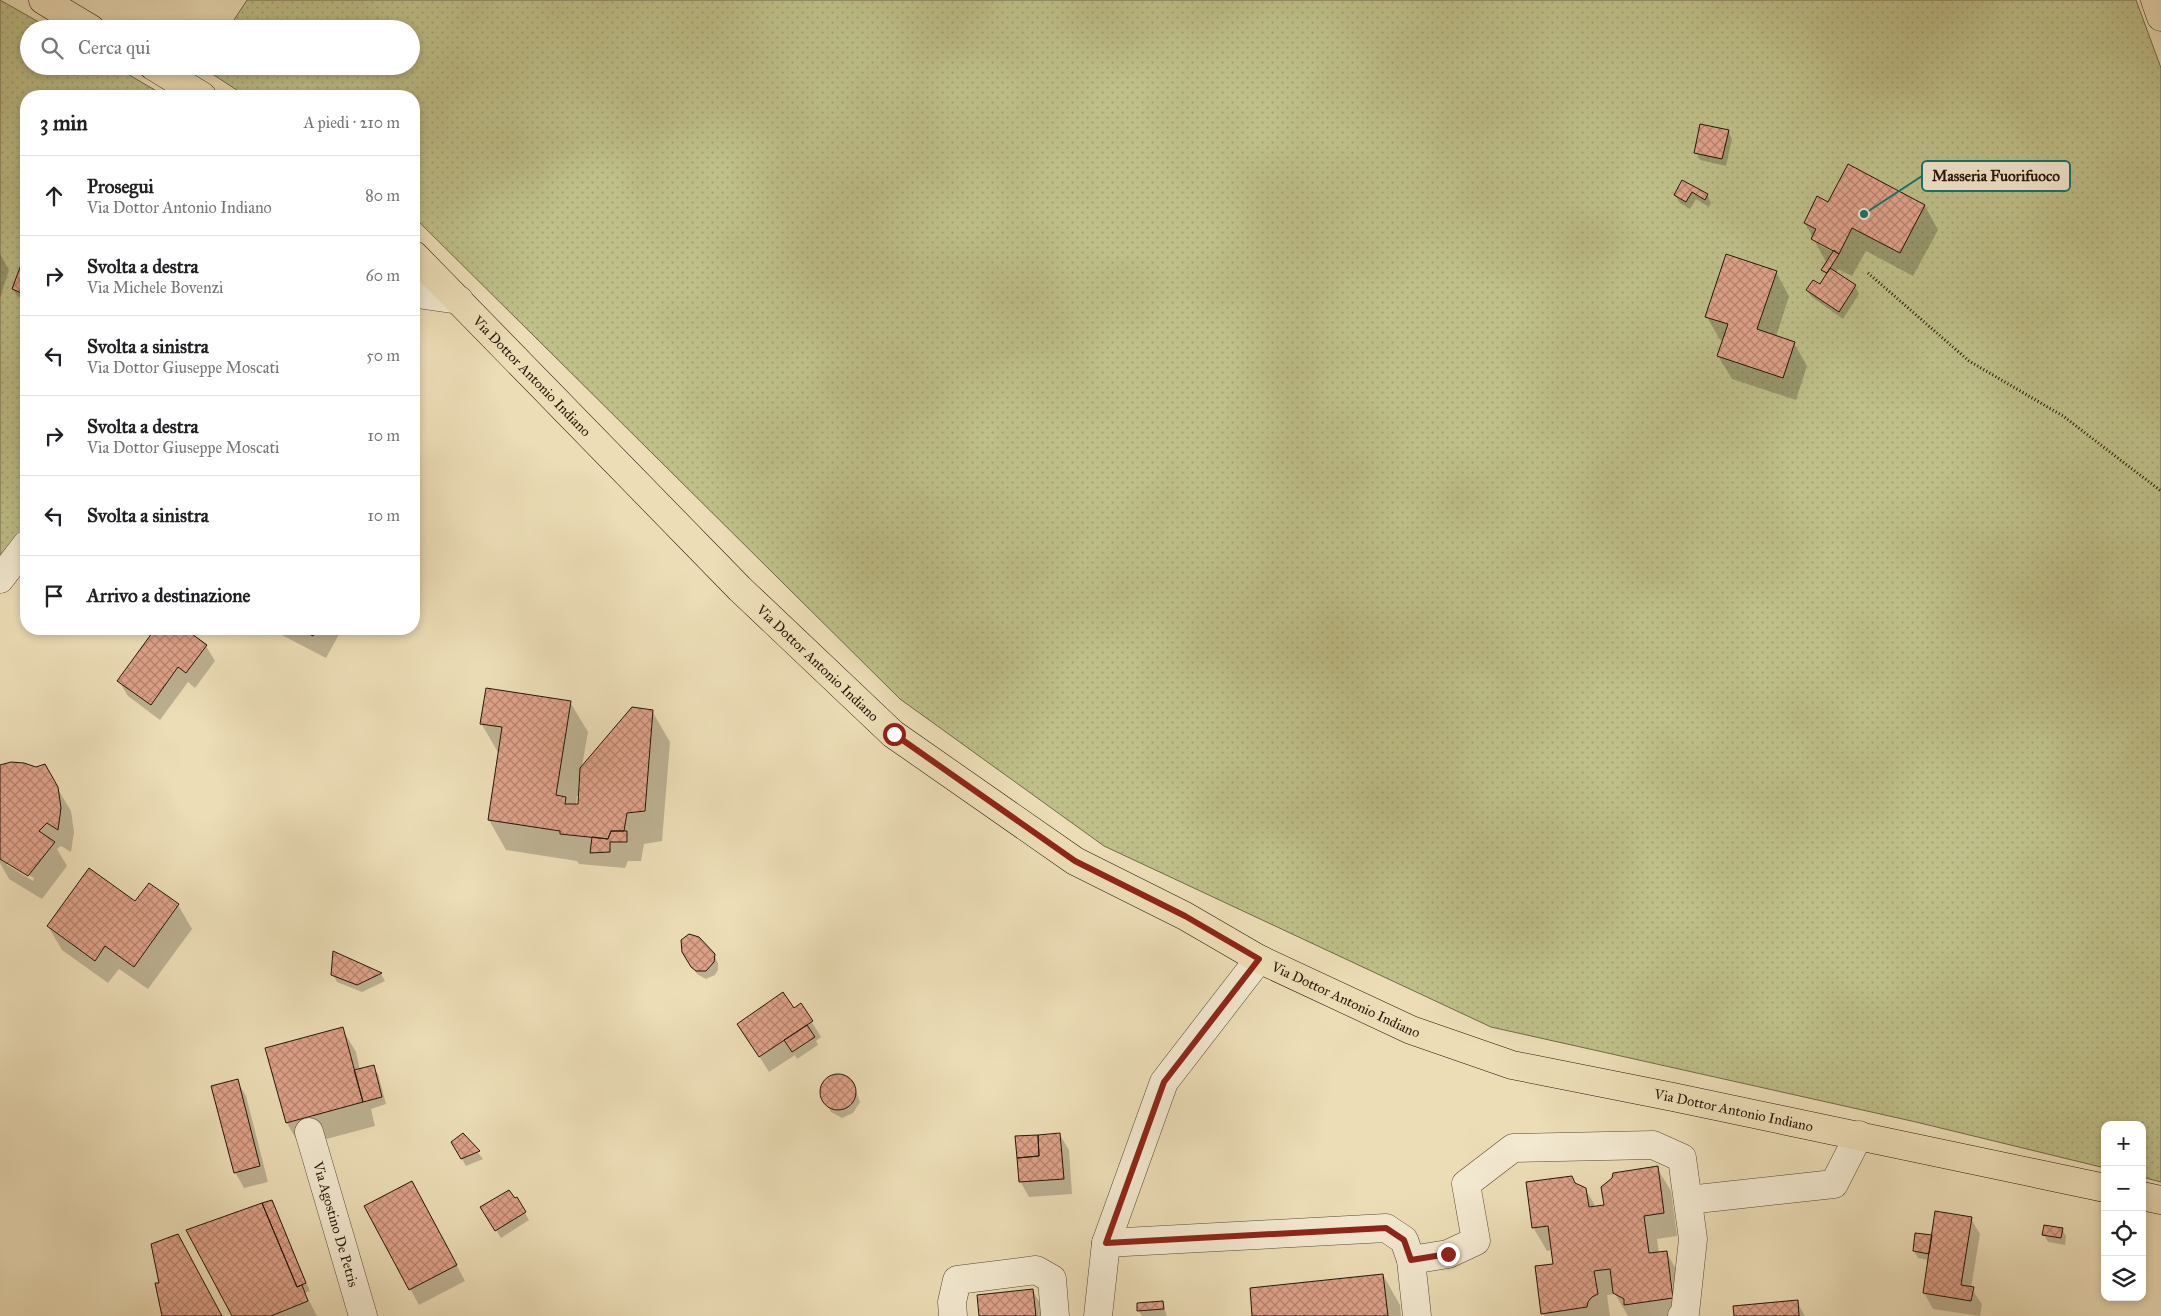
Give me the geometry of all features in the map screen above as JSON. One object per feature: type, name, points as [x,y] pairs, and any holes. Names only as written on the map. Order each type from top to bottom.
[{"type":"main road","points":[[43,0],[76,20]]},
{"type":"main road","points":[[2155,0],[2161,17]]},
{"type":"main road","points":[[168,75],[192,90]]},
{"type":"main road","name":"Via Dottor Antonio Indiano","points":[[420,261],[740,589],[894,734],[1075,861],[1185,916],[1259,959],[1411,1030],[1512,1065],[1859,1135],[2101,1187]]},
{"type":"main road","points":[[2146,1197],[2161,1200]]},
{"type":"street","points":[[420,293],[424,295],[458,300]]},
{"type":"street","points":[[0,579],[20,553]]},
{"type":"street","points":[[1098,1316],[1106,1243],[1164,1082],[1259,959]]},
{"type":"street","name":"Via Agostino De Petris","points":[[309,1132],[363,1316]]},
{"type":"street","points":[[1688,1200],[1834,1184],[1859,1135]]},
{"type":"street","points":[[1411,1260],[1448,1254],[1476,1241],[1466,1184],[1513,1148],[1653,1145],[1682,1158],[1693,1239],[1685,1313],[1682,1316]]},
{"type":"street","points":[[1106,1243],[1386,1228],[1404,1240],[1411,1260],[1417,1316]]},
{"type":"street","points":[[953,1316],[952,1302],[957,1280],[1036,1270],[1052,1279],[1056,1316]]},
{"type":"path","points":[[1868,273],[1969,361],[2063,416],[2161,491]]},
{"type":"green space","points":[[0,0],[35,20],[20,20],[20,75],[129,75],[155,90],[20,90],[20,538],[0,563]]},
{"type":"green space","points":[[247,0],[2136,0],[2161,68],[2161,1182],[2146,1178],[2146,1121],[2101,1121],[2101,1167],[1916,1122],[1491,1027],[1104,846],[900,699],[420,223],[420,90],[237,90],[214,75],[420,75],[420,20],[234,20]]},
{"type":"building","points":[[1700,124],[1729,130],[1722,159],[1694,153]]},
{"type":"building","points":[[1848,164],[1925,205],[1900,253],[1852,228],[1839,254],[1811,239],[1816,229],[1804,223],[1817,196],[1828,202]]},
{"type":"building","points":[[1682,180],[1708,194],[1705,200],[1692,192],[1686,202],[1674,195]]},
{"type":"building","points":[[1834,250],[1839,254],[1827,273],[1821,270]]},
{"type":"building","points":[[1726,254],[1777,271],[1757,329],[1795,342],[1783,378],[1717,356],[1728,324],[1705,317]]},
{"type":"building","points":[[20,267],[20,292],[12,289]]},
{"type":"building","points":[[1830,268],[1856,285],[1839,312],[1806,290],[1813,280],[1820,284]]},
{"type":"building","points":[[151,635],[193,635],[207,645],[186,673],[178,667],[151,705],[117,681]]},
{"type":"building","points":[[486,688],[571,701],[556,795],[566,797],[565,804],[578,804],[580,768],[632,707],[653,710],[645,811],[627,813],[624,831],[611,831],[608,839],[560,834],[560,831],[488,820],[502,727],[480,724]]},
{"type":"building","points":[[11,762],[24,763],[36,767],[45,764],[58,787],[61,808],[58,830],[47,823],[39,831],[55,842],[28,876],[0,859],[0,765]]},
{"type":"building","points":[[611,831],[627,831],[627,842],[610,842],[610,852],[590,853],[592,837],[608,839]]},
{"type":"building","points":[[89,868],[135,901],[149,883],[179,904],[134,967],[105,946],[95,961],[47,926]]},
{"type":"building","points":[[689,934],[699,937],[715,954],[714,962],[706,971],[696,971],[691,967],[682,952],[681,940]]},
{"type":"building","points":[[333,951],[382,973],[357,985],[331,975]]},
{"type":"building","points":[[783,992],[794,1008],[801,1003],[813,1021],[759,1057],[737,1024]]},
{"type":"building","points":[[807,1025],[815,1037],[792,1052],[784,1040]]},
{"type":"building","points":[[343,1027],[363,1102],[286,1123],[265,1048]]},
{"type":"building","points":[[374,1065],[382,1097],[363,1102],[354,1070]]},
{"type":"building","points":[[838,1074],[845,1075],[851,1079],[855,1085],[855,1099],[851,1105],[845,1109],[838,1110],[831,1109],[825,1105],[821,1099],[820,1092],[821,1085],[825,1079],[831,1075]]},
{"type":"building","points":[[238,1079],[260,1166],[234,1173],[211,1086]]},
{"type":"building","points":[[463,1133],[480,1151],[461,1159],[451,1142]]},
{"type":"building","points":[[1060,1133],[1064,1179],[1019,1182],[1017,1158],[1039,1156],[1038,1135]]},
{"type":"building","points":[[1038,1135],[1039,1156],[1017,1158],[1015,1136]]},
{"type":"building","points":[[1658,1166],[1664,1213],[1644,1216],[1649,1253],[1667,1251],[1673,1298],[1624,1305],[1624,1299],[1613,1293],[1610,1269],[1594,1271],[1598,1294],[1592,1297],[1587,1307],[1541,1314],[1535,1266],[1553,1264],[1548,1226],[1532,1228],[1526,1182],[1572,1176],[1575,1183],[1586,1188],[1589,1207],[1604,1205],[1601,1187],[1612,1178],[1613,1173]]},
{"type":"building","points":[[412,1181],[457,1265],[409,1290],[364,1206]]},
{"type":"building","points":[[509,1190],[515,1198],[517,1197],[526,1212],[495,1231],[480,1207]]},
{"type":"building","points":[[272,1200],[306,1283],[297,1287],[262,1203]]},
{"type":"building","points":[[262,1203],[297,1287],[302,1285],[308,1301],[271,1316],[232,1316],[186,1230]]},
{"type":"building","points":[[1935,1211],[1972,1217],[1961,1285],[1974,1287],[1971,1301],[1923,1293]]},
{"type":"building","points":[[2044,1225],[2063,1228],[2061,1238],[2042,1235]]},
{"type":"building","points":[[1915,1233],[1932,1235],[1929,1254],[1913,1251]]},
{"type":"building","points":[[178,1234],[222,1316],[162,1316],[155,1283],[159,1283],[151,1244]]},
{"type":"building","points":[[1383,1274],[1388,1316],[1252,1316],[1250,1288]]},
{"type":"building","points":[[1033,1289],[1036,1316],[979,1316],[977,1295]]},
{"type":"building","points":[[1798,1300],[1799,1316],[1734,1316],[1733,1306]]},
{"type":"building","points":[[1163,1301],[1164,1309],[1137,1311],[1137,1303]]},
{"type":"place","name":"Masseria Fuorifuoco","points":[[1864,214]]},
{"type":"route","points":[[894,734],[1075,861],[1185,916],[1259,959],[1164,1082],[1106,1243],[1386,1228],[1404,1240],[1411,1260],[1448,1254]]}]
